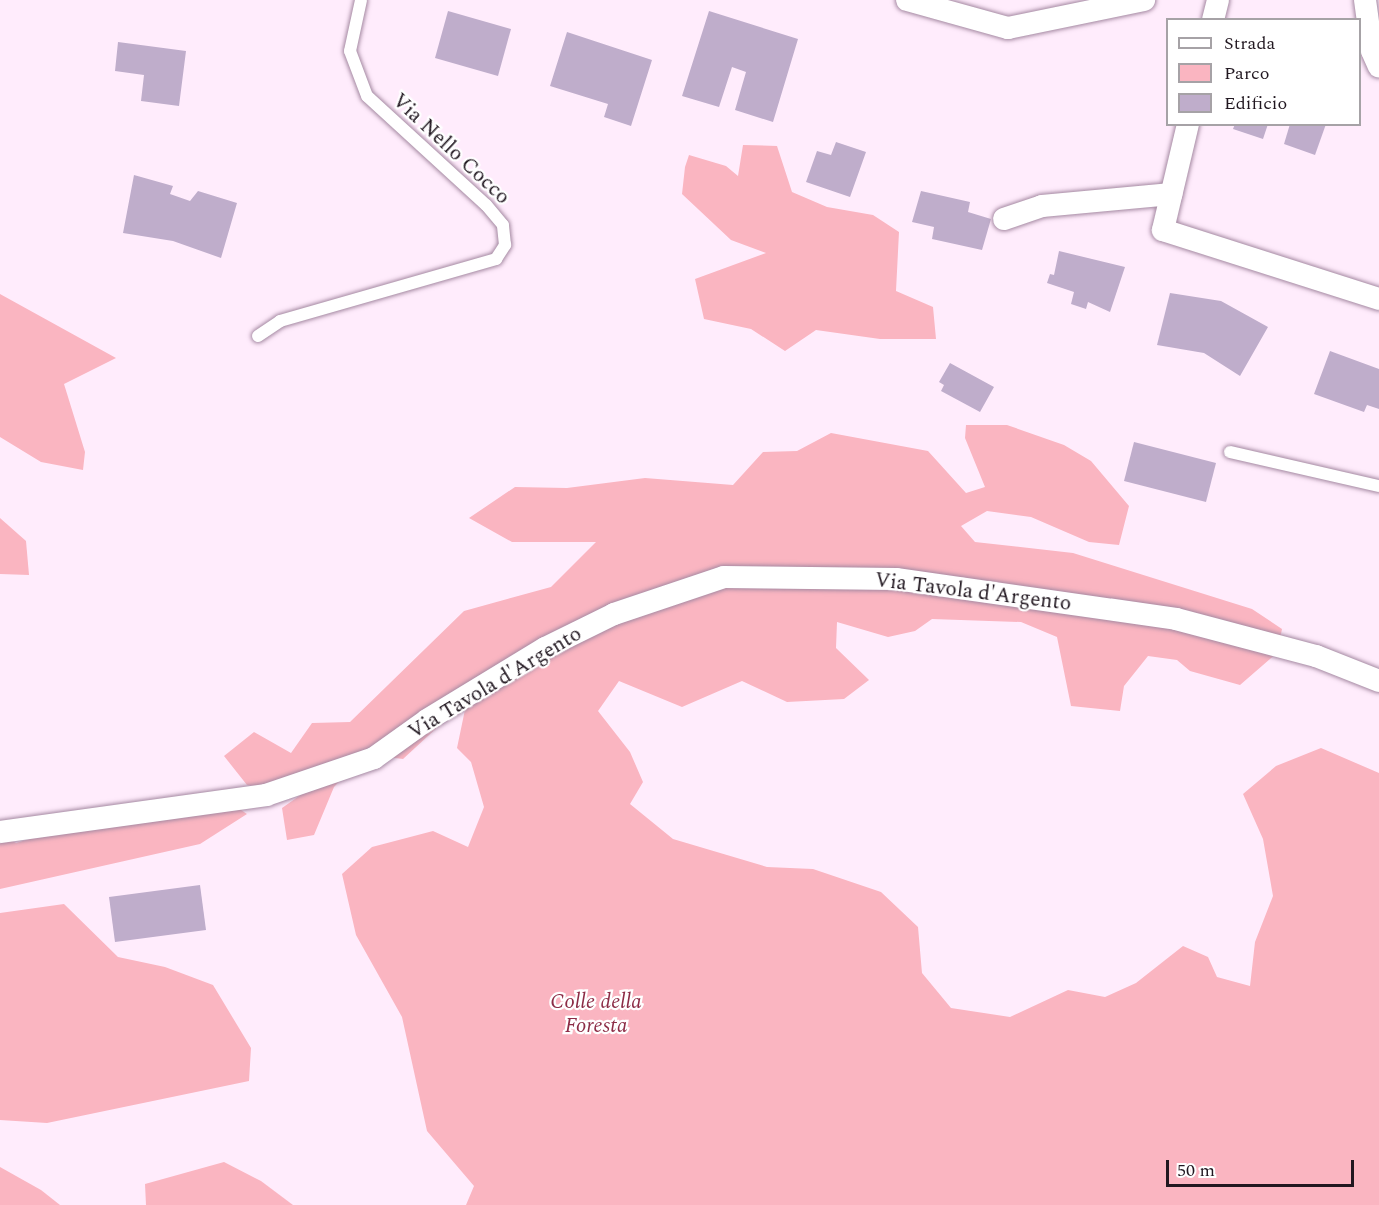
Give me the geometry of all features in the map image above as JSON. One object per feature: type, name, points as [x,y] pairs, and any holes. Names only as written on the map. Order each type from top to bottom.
[{"type":"street","points":[[907,0],[1008,28],[1143,0]]},
{"type":"street","points":[[1214,18],[1218,0]]},
{"type":"street","points":[[1365,0],[1372,51],[1379,67]]},
{"type":"street","points":[[1188,126],[1163,230],[1379,299]]},
{"type":"street","points":[[1004,219],[1042,206],[1172,194]]},
{"type":"street","name":"Via Tavola d'Argento","points":[[0,832],[266,795],[374,758],[427,720],[545,648],[614,614],[724,577],[896,579],[1176,619],[1316,656],[1379,681]]},
{"type":"lane","name":"Via Nello Cocco","points":[[258,336],[280,321],[496,259],[505,244],[503,225],[486,205],[367,96],[350,51],[361,0]]},
{"type":"lane","points":[[1230,452],[1379,486]]},
{"type":"green space","points":[[743,145],[777,146],[792,192],[827,207],[873,215],[899,232],[896,291],[933,307],[936,339],[880,339],[816,330],[785,351],[751,329],[704,319],[695,279],[766,253],[731,240],[682,194],[685,167],[689,155],[726,166],[738,176]]},
{"type":"green space","points":[[0,294],[116,358],[64,384],[85,452],[83,470],[41,462],[0,437]]},
{"type":"green space","name":"Colle della Foresta","points":[[966,425],[1007,425],[1064,445],[1091,461],[1129,506],[1119,545],[1089,542],[1031,517],[987,511],[961,526],[975,542],[1073,553],[1252,609],[1282,629],[1277,653],[1240,685],[1190,671],[1177,660],[1148,656],[1124,686],[1120,711],[1071,706],[1057,637],[1021,622],[932,619],[915,631],[888,637],[837,622],[836,648],[869,680],[844,699],[787,702],[742,681],[682,707],[619,681],[598,711],[630,752],[643,782],[630,804],[673,839],[767,867],[813,869],[881,892],[918,927],[922,973],[951,1008],[1010,1017],[1068,990],[1105,997],[1136,983],[1183,946],[1208,957],[1217,977],[1250,986],[1255,942],[1273,896],[1263,839],[1243,794],[1276,766],[1321,748],[1379,773],[1379,1205],[466,1205],[474,1186],[427,1131],[402,1017],[356,935],[342,874],[372,847],[433,831],[468,847],[484,807],[471,762],[457,748],[467,700],[403,759],[373,755],[356,763],[334,787],[314,835],[287,840],[282,808],[302,794],[247,785],[224,756],[254,732],[291,753],[312,723],[350,722],[464,611],[551,587],[596,542],[512,542],[469,518],[515,487],[567,488],[645,478],[733,485],[763,452],[797,451],[831,433],[928,451],[966,493],[985,487],[965,438]]},
{"type":"green space","points":[[0,518],[26,541],[29,575],[0,574]]},
{"type":"green space","points":[[226,800],[247,814],[200,844],[0,889],[0,834],[16,843],[66,828]]},
{"type":"green space","points":[[64,904],[118,957],[165,967],[213,985],[251,1048],[249,1081],[47,1123],[0,1120],[0,913]]},
{"type":"green space","points":[[224,1162],[261,1181],[293,1205],[146,1205],[145,1184]]},
{"type":"green space","points":[[0,1167],[41,1190],[60,1205],[0,1205]]},
{"type":"building","points":[[448,11],[511,29],[498,76],[435,58]]},
{"type":"building","points":[[709,11],[798,39],[773,122],[735,110],[746,72],[732,67],[719,107],[682,96]]},
{"type":"building","points":[[567,32],[652,60],[631,126],[604,117],[608,104],[550,86]]},
{"type":"building","points":[[118,42],[186,51],[179,106],[141,101],[144,75],[115,71]]},
{"type":"building","points":[[1234,126],[1267,126],[1263,139],[1233,129]]},
{"type":"building","points":[[1289,126],[1325,126],[1315,155],[1284,144]]},
{"type":"building","points":[[836,142],[866,152],[850,197],[806,182],[817,151],[831,155]]},
{"type":"building","points":[[134,175],[173,186],[170,194],[190,201],[198,191],[237,203],[221,258],[173,241],[123,233]]},
{"type":"building","points":[[921,191],[970,202],[968,212],[991,219],[982,250],[932,239],[934,227],[912,222]]},
{"type":"building","points":[[1059,251],[1125,267],[1110,312],[1088,302],[1086,309],[1071,304],[1074,292],[1047,283],[1050,274],[1054,275]]},
{"type":"building","points":[[1170,293],[1221,301],[1268,327],[1240,376],[1204,353],[1157,345]]},
{"type":"building","points":[[1330,351],[1379,369],[1379,409],[1367,405],[1364,412],[1314,394]]},
{"type":"building","points":[[950,363],[994,387],[980,412],[941,391],[944,385],[939,382]]},
{"type":"building","points":[[1134,442],[1216,463],[1206,502],[1124,481]]},
{"type":"building","points":[[200,885],[206,930],[115,942],[109,897]]}]
